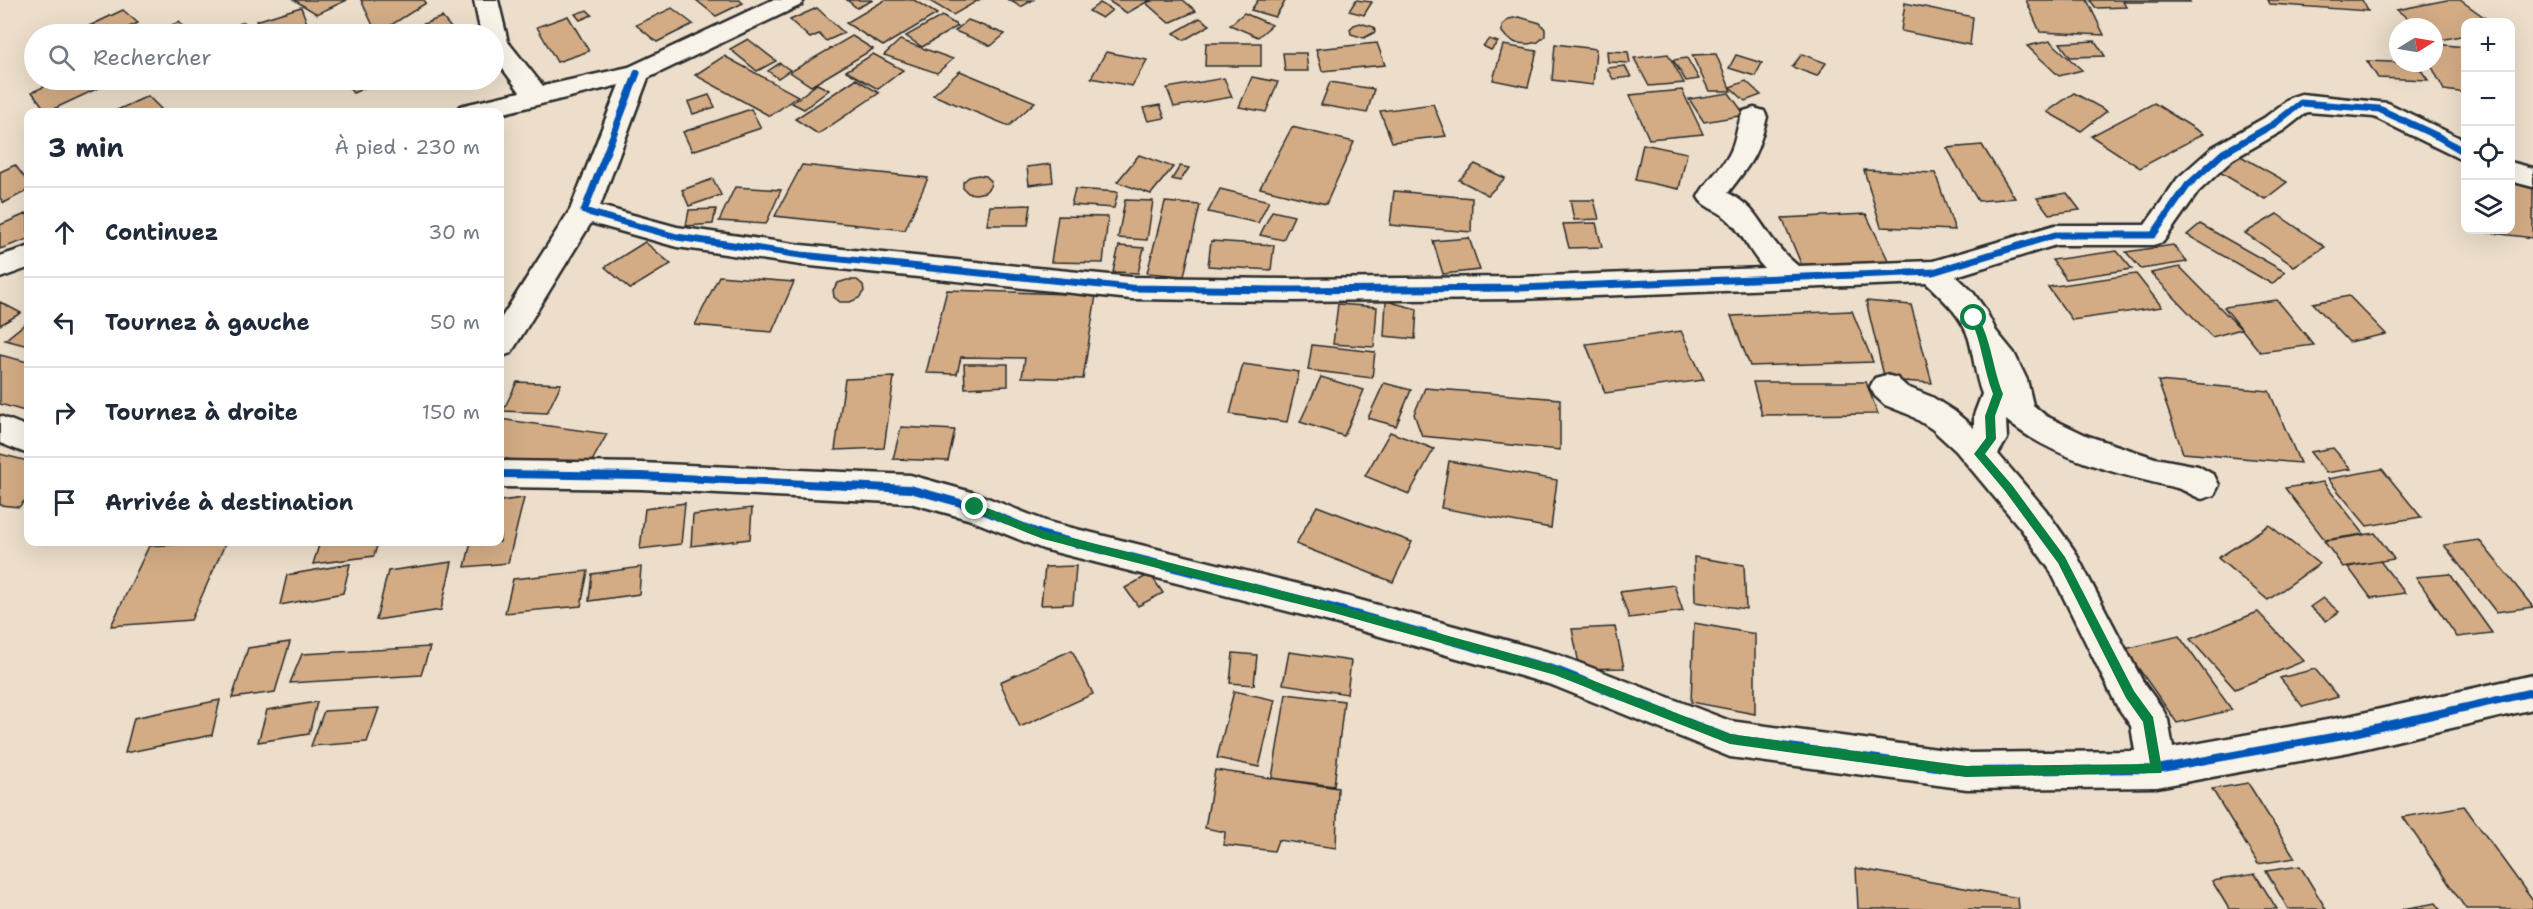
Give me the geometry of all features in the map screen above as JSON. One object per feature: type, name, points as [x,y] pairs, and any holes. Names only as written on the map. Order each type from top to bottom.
[{"type":"street","points":[[486,0],[492,24]]},
{"type":"street","points":[[486,108],[637,73],[792,0]]},
{"type":"street","points":[[504,53],[537,96]]},
{"type":"street","points":[[504,339],[584,211],[637,73]]},
{"type":"street","points":[[584,211],[677,237],[801,255],[1131,288],[1288,290],[1519,288],[1933,272],[2055,235],[2152,235],[2188,185],[2223,153],[2274,124],[2301,102],[2379,109],[2439,137],[2461,150]]},
{"type":"street","points":[[1754,117],[1740,161],[1728,177],[1716,187],[1712,197],[1733,208],[1745,219],[1767,253],[1789,276]]},
{"type":"street","points":[[2515,172],[2533,178]]},
{"type":"street","points":[[0,267],[24,258]]},
{"type":"street","points":[[1933,272],[1961,299],[1984,338],[1995,348],[2010,373],[2016,392],[2017,410],[2035,425],[2078,446],[2155,471],[2186,476],[2202,485]]},
{"type":"street","points":[[1979,454],[1991,439],[1990,416],[1998,394],[1990,373],[1984,338]]},
{"type":"street","points":[[1886,387],[1896,396],[1921,406],[1943,420],[1968,441],[2009,488],[2062,560],[2130,694],[2149,720],[2157,769]]},
{"type":"street","points":[[0,429],[24,439]]},
{"type":"street","points":[[504,474],[641,476],[910,489],[975,507],[1043,535],[1334,608],[1556,670],[1730,739],[1966,771],[2157,769],[2349,735],[2533,692]]},
{"type":"building","points":[[294,0],[347,0],[317,14]]},
{"type":"building","points":[[361,0],[424,0],[426,3],[393,24],[372,24]]},
{"type":"building","points":[[696,0],[739,0],[743,3],[716,16]]},
{"type":"building","points":[[847,0],[873,0],[857,8]]},
{"type":"building","points":[[885,0],[914,0],[937,14],[883,46],[846,23]]},
{"type":"building","points":[[928,0],[979,0],[953,15]]},
{"type":"building","points":[[1009,0],[1033,0],[1021,7]]},
{"type":"building","points":[[1107,0],[1150,0],[1127,13]]},
{"type":"building","points":[[1154,0],[1183,0],[1196,11],[1169,23],[1146,3]]},
{"type":"building","points":[[1258,0],[1286,0],[1275,17],[1251,10]]},
{"type":"building","points":[[1356,0],[1372,2],[1364,15],[1349,11]]},
{"type":"building","points":[[2026,0],[2087,0],[2104,35],[2040,32]]},
{"type":"building","points":[[2090,0],[2122,0],[2126,7],[2096,8]]},
{"type":"building","points":[[2124,0],[2188,0],[2190,2],[2125,2]]},
{"type":"building","points":[[2268,0],[2362,0],[2368,11],[2270,4]]},
{"type":"building","points":[[2447,0],[2460,0],[2485,18],[2461,18],[2461,36],[2443,40],[2443,18],[2407,18],[2397,10]]},
{"type":"building","points":[[1100,3],[1112,10],[1102,18],[1089,11]]},
{"type":"building","points":[[1905,3],[1973,17],[1970,45],[1901,31]]},
{"type":"building","points":[[301,7],[307,24],[257,24],[256,21]]},
{"type":"building","points":[[672,8],[693,24],[657,42],[636,25]]},
{"type":"building","points":[[817,8],[844,33],[826,41],[819,34],[810,38],[790,20]]},
{"type":"building","points":[[123,10],[138,23],[136,24],[94,24]]},
{"type":"building","points":[[587,10],[592,15],[580,20],[575,14]]},
{"type":"building","points":[[1244,13],[1272,25],[1258,37],[1230,25]]},
{"type":"building","points":[[568,16],[589,51],[557,62],[537,27]]},
{"type":"building","points":[[942,16],[958,26],[922,47],[906,36]]},
{"type":"building","points":[[442,17],[448,24],[424,24]]},
{"type":"building","points":[[1519,17],[1540,23],[1545,29],[1545,36],[1538,42],[1528,44],[1516,43],[1507,38],[1502,32],[1502,25],[1509,19]]},
{"type":"building","points":[[1200,18],[1210,25],[1184,40],[1174,33]]},
{"type":"building","points":[[968,20],[1005,34],[991,46],[955,31]]},
{"type":"building","points":[[1360,23],[1374,27],[1375,32],[1364,38],[1351,34],[1350,29]]},
{"type":"building","points":[[852,36],[873,49],[811,86],[790,72]]},
{"type":"building","points":[[748,39],[776,61],[757,71],[730,49]]},
{"type":"building","points":[[1489,39],[1498,42],[1491,50],[1483,46]]},
{"type":"building","points":[[900,40],[953,59],[937,73],[884,55]]},
{"type":"building","points":[[2050,41],[2082,70],[2059,76],[2027,46]]},
{"type":"building","points":[[2095,41],[2105,56],[2070,57],[2060,43]]},
{"type":"building","points":[[1206,43],[1261,43],[1261,66],[1205,66]]},
{"type":"building","points":[[1377,43],[1385,65],[1322,71],[1316,49]]},
{"type":"building","points":[[1555,44],[1596,49],[1593,85],[1552,80]]},
{"type":"building","points":[[1503,45],[1537,51],[1528,87],[1493,80]]},
{"type":"building","points":[[2443,45],[2461,47],[2461,92],[2444,90],[2435,72],[2443,72]]},
{"type":"building","points":[[1607,51],[1628,52],[1630,63],[1608,62]]},
{"type":"building","points":[[1106,52],[1147,60],[1132,86],[1091,78]]},
{"type":"building","points":[[1283,53],[1306,53],[1308,71],[1285,71]]},
{"type":"building","points":[[873,54],[903,70],[878,89],[846,71]]},
{"type":"building","points":[[1668,54],[1684,83],[1649,86],[1634,58]]},
{"type":"building","points":[[1716,54],[1731,91],[1709,91],[1692,55]]},
{"type":"building","points":[[1802,54],[1826,63],[1817,76],[1792,67]]},
{"type":"building","points":[[1736,55],[1762,63],[1755,76],[1729,68]]},
{"type":"building","points":[[724,56],[798,96],[770,116],[695,75]]},
{"type":"building","points":[[1687,58],[1699,79],[1686,81],[1673,60]]},
{"type":"building","points":[[2367,61],[2389,62],[2389,72],[2422,72],[2428,80],[2378,78]]},
{"type":"building","points":[[780,63],[790,70],[778,78],[768,71]]},
{"type":"building","points":[[1625,66],[1631,77],[1613,79],[1607,68]]},
{"type":"building","points":[[960,71],[1035,102],[1009,126],[933,95]]},
{"type":"building","points":[[1252,77],[1278,82],[1266,112],[1239,107]]},
{"type":"building","points":[[1224,78],[1232,97],[1174,107],[1167,88]]},
{"type":"building","points":[[856,79],[879,93],[818,134],[795,119]]},
{"type":"building","points":[[1746,81],[1761,95],[1745,101],[1730,87]]},
{"type":"building","points":[[1330,82],[1374,89],[1367,113],[1321,105]]},
{"type":"building","points":[[817,84],[829,90],[804,109],[792,103]]},
{"type":"building","points":[[36,90],[94,90],[56,108],[44,108],[32,92]]},
{"type":"building","points":[[1682,90],[1703,134],[1649,139],[1630,95]]},
{"type":"building","points":[[1729,93],[1745,115],[1704,122],[1689,99]]},
{"type":"building","points":[[2074,93],[2107,111],[2081,131],[2047,112]]},
{"type":"building","points":[[709,95],[715,107],[693,114],[688,102]]},
{"type":"building","points":[[148,96],[160,108],[122,108]]},
{"type":"building","points":[[2154,103],[2203,134],[2140,168],[2091,136]]},
{"type":"building","points":[[1433,104],[1446,136],[1392,142],[1380,111]]},
{"type":"building","points":[[1160,105],[1165,118],[1148,121],[1143,108]]},
{"type":"building","points":[[751,109],[761,128],[692,151],[683,132]]},
{"type":"building","points":[[1292,127],[1354,142],[1326,204],[1260,188]]},
{"type":"building","points":[[1643,144],[1687,153],[1679,189],[1635,180]]},
{"type":"building","points":[[1982,145],[2015,198],[1978,201],[1947,148]]},
{"type":"building","points":[[2237,154],[2287,182],[2265,199],[2216,170]]},
{"type":"building","points":[[1139,155],[1173,167],[1151,194],[1117,182]]},
{"type":"building","points":[[1051,164],[1053,182],[1029,185],[1027,167]]},
{"type":"building","points":[[1475,164],[1505,178],[1488,195],[1459,180]]},
{"type":"building","points":[[15,165],[24,177],[24,192],[4,203],[0,198],[0,172]]},
{"type":"building","points":[[802,165],[928,178],[905,230],[775,216]]},
{"type":"building","points":[[1180,166],[1189,168],[1180,181],[1172,179]]},
{"type":"building","points":[[1864,170],[1935,173],[1955,230],[1881,227]]},
{"type":"building","points":[[986,176],[991,181],[990,187],[985,192],[968,193],[963,188],[963,182],[969,177]]},
{"type":"building","points":[[713,179],[721,195],[689,206],[682,190]]},
{"type":"building","points":[[2515,182],[2533,185],[2533,238],[2500,234],[2515,234]]},
{"type":"building","points":[[735,187],[781,190],[766,224],[719,221]]},
{"type":"building","points":[[1075,189],[1118,192],[1114,208],[1071,205]]},
{"type":"building","points":[[1220,189],[1269,201],[1258,223],[1208,212]]},
{"type":"building","points":[[1394,191],[1472,198],[1471,232],[1390,225]]},
{"type":"building","points":[[2067,193],[2080,210],[2049,214],[2037,198]]},
{"type":"building","points":[[1125,200],[1153,201],[1147,240],[1118,238]]},
{"type":"building","points":[[1570,200],[1594,200],[1599,219],[1574,220]]},
{"type":"building","points":[[1165,202],[1200,205],[1184,276],[1147,273]]},
{"type":"building","points":[[1031,205],[1028,225],[987,225],[990,206]]},
{"type":"building","points":[[716,209],[713,224],[686,226],[689,210]]},
{"type":"building","points":[[1272,211],[1294,216],[1283,240],[1260,235]]},
{"type":"building","points":[[1866,214],[1889,262],[1802,266],[1782,218]]},
{"type":"building","points":[[2277,214],[2325,247],[2294,266],[2245,233]]},
{"type":"building","points":[[24,215],[24,240],[0,249],[0,225]]},
{"type":"building","points":[[1058,216],[1108,217],[1103,263],[1051,262]]},
{"type":"building","points":[[1596,223],[1602,247],[1569,248],[1563,224]]},
{"type":"building","points":[[2200,224],[2285,272],[2272,284],[2187,235]]},
{"type":"building","points":[[1469,238],[1480,270],[1443,274],[1433,241]]},
{"type":"building","points":[[1211,241],[1274,245],[1271,270],[1208,266]]},
{"type":"building","points":[[645,242],[671,264],[630,289],[605,267]]},
{"type":"building","points":[[2173,245],[2187,262],[2141,269],[2126,252]]},
{"type":"building","points":[[1119,246],[1144,248],[1138,273],[1113,272]]},
{"type":"building","points":[[2117,251],[2132,269],[2066,279],[2052,260]]},
{"type":"building","points":[[2180,267],[2241,329],[2212,337],[2151,273]]},
{"type":"building","points":[[2136,274],[2162,307],[2072,320],[2048,287]]},
{"type":"building","points":[[719,276],[794,282],[772,332],[695,325]]},
{"type":"building","points":[[857,280],[863,285],[864,291],[859,298],[850,302],[840,302],[834,297],[833,290],[838,283]]},
{"type":"building","points":[[947,290],[1096,295],[1083,379],[1022,377],[1025,358],[961,357],[957,374],[926,373]]},
{"type":"building","points":[[2349,296],[2386,334],[2349,342],[2313,303]]},
{"type":"building","points":[[2277,300],[2314,345],[2260,352],[2224,307]]},
{"type":"building","points":[[1386,301],[1417,309],[1415,339],[1384,336]]},
{"type":"building","points":[[1866,301],[1911,305],[1932,383],[1885,380]]},
{"type":"building","points":[[0,302],[21,313],[0,325]]},
{"type":"building","points":[[1338,304],[1377,307],[1374,347],[1333,344]]},
{"type":"building","points":[[1852,311],[1873,362],[1750,366],[1731,316]]},
{"type":"building","points":[[24,325],[24,345],[5,340]]},
{"type":"building","points":[[1681,331],[1704,380],[1605,393],[1586,344]]},
{"type":"building","points":[[1312,345],[1375,352],[1372,378],[1308,370]]},
{"type":"building","points":[[0,355],[24,361],[24,411],[0,404]]},
{"type":"building","points":[[964,364],[1008,364],[1008,386],[965,388]]},
{"type":"building","points":[[1243,364],[1299,372],[1287,422],[1230,414]]},
{"type":"building","points":[[894,377],[884,448],[835,450],[845,379]]},
{"type":"building","points":[[1321,377],[1364,390],[1344,436],[1300,422]]},
{"type":"building","points":[[2158,381],[2269,391],[2300,463],[2183,453]]},
{"type":"building","points":[[517,382],[561,384],[547,413],[504,411]]},
{"type":"building","points":[[1753,382],[1866,382],[1878,414],[1762,415]]},
{"type":"building","points":[[1384,383],[1411,390],[1396,426],[1368,418]]},
{"type":"building","points":[[1425,388],[1560,399],[1560,450],[1422,436],[1414,414]]},
{"type":"building","points":[[504,420],[607,434],[587,470],[504,459]]},
{"type":"building","points":[[901,427],[955,430],[948,461],[893,459]]},
{"type":"building","points":[[1390,432],[1434,449],[1409,494],[1365,476]]},
{"type":"building","points":[[2333,448],[2351,469],[2326,473],[2310,452]]},
{"type":"building","points":[[0,454],[24,460],[24,501],[19,507],[0,505]]},
{"type":"building","points":[[1449,461],[1557,480],[1551,528],[1441,508]]},
{"type":"building","points":[[2382,469],[2421,517],[2367,526],[2328,479]]},
{"type":"building","points":[[2323,482],[2364,534],[2325,540],[2285,488]]},
{"type":"building","points":[[524,498],[508,563],[465,567],[470,546],[504,546],[504,500]]},
{"type":"building","points":[[685,503],[681,544],[640,549],[645,509]]},
{"type":"building","points":[[1317,506],[1412,542],[1393,582],[1296,544]]},
{"type":"building","points":[[752,508],[750,539],[691,546],[693,515]]},
{"type":"building","points":[[2269,525],[2319,564],[2268,600],[2218,558]]},
{"type":"building","points":[[2375,533],[2394,559],[2343,567],[2324,541]]},
{"type":"building","points":[[2479,540],[2533,607],[2496,612],[2444,545]]},
{"type":"building","points":[[149,546],[224,546],[191,620],[111,626]]},
{"type":"building","points":[[319,546],[377,546],[374,556],[313,564]]},
{"type":"building","points":[[1694,557],[1744,565],[1746,609],[1695,602]]},
{"type":"building","points":[[2380,561],[2405,593],[2371,598],[2348,567]]},
{"type":"building","points":[[452,562],[441,610],[376,620],[388,571]]},
{"type":"building","points":[[350,564],[343,593],[280,605],[287,575]]},
{"type":"building","points":[[1076,566],[1073,604],[1041,605],[1045,567]]},
{"type":"building","points":[[641,567],[639,594],[589,601],[592,574]]},
{"type":"building","points":[[588,571],[581,606],[505,613],[513,579]]},
{"type":"building","points":[[1150,574],[1163,593],[1138,606],[1125,588]]},
{"type":"building","points":[[2450,574],[2492,633],[2457,637],[2416,577]]},
{"type":"building","points":[[1674,585],[1683,611],[1629,618],[1620,592]]},
{"type":"building","points":[[2323,598],[2339,612],[2326,621],[2310,607]]},
{"type":"building","points":[[2258,612],[2304,661],[2235,689],[2190,639]]},
{"type":"building","points":[[1694,623],[1755,634],[1755,714],[1691,702]]},
{"type":"building","points":[[1615,627],[1624,668],[1580,669],[1572,629]]},
{"type":"building","points":[[2179,636],[2232,710],[2177,723],[2125,649]]},
{"type":"building","points":[[290,642],[275,692],[232,698],[248,648]]},
{"type":"building","points":[[430,647],[421,675],[290,683],[302,654]]},
{"type":"building","points":[[1072,650],[1093,694],[1020,727],[1000,682]]},
{"type":"building","points":[[1289,652],[1351,661],[1347,694],[1283,684]]},
{"type":"building","points":[[1233,653],[1257,655],[1254,685],[1230,683]]},
{"type":"building","points":[[2315,669],[2338,697],[2303,707],[2280,678]]},
{"type":"building","points":[[1234,691],[1275,700],[1259,767],[1217,758]]},
{"type":"building","points":[[1286,694],[1344,701],[1334,786],[1272,778]]},
{"type":"building","points":[[220,700],[212,735],[125,753],[134,718]]},
{"type":"building","points":[[317,702],[309,734],[258,742],[267,710]]},
{"type":"building","points":[[379,708],[367,742],[311,746],[324,711]]},
{"type":"building","points":[[1215,770],[1338,788],[1336,848],[1278,840],[1274,851],[1224,845],[1225,832],[1205,828]]},
{"type":"building","points":[[2248,783],[2295,858],[2258,864],[2212,789]]},
{"type":"building","points":[[2464,806],[2533,901],[2533,909],[2466,909],[2403,817]]},
{"type":"building","points":[[2300,866],[2326,909],[2288,909],[2266,871]]},
{"type":"building","points":[[1856,868],[2018,898],[2019,909],[1858,909]]},
{"type":"building","points":[[2255,874],[2277,909],[2229,909],[2212,881]]},
{"type":"building","points":[[2436,903],[2440,909],[2402,909]]},
{"type":"cycle path","points":[[637,73],[584,211],[677,237],[801,255],[1131,288],[1288,290],[1519,288],[1933,272],[2055,235],[2153,235],[2188,185],[2223,153],[2274,124],[2301,103],[2379,109],[2439,137],[2461,150]]},
{"type":"cycle path","points":[[504,474],[641,476],[910,489],[975,507],[1043,535],[1334,608],[1556,670],[1730,739],[1967,771],[2157,769],[2349,734],[2533,692]]},
{"type":"route","points":[[975,507],[1043,535],[1334,608],[1556,670],[1730,739],[1966,771],[2157,769],[2149,720],[2130,694],[2062,560],[2009,488],[1979,454],[1991,439],[1990,416],[1998,394],[1990,373],[1984,338],[1974,318]]}]
